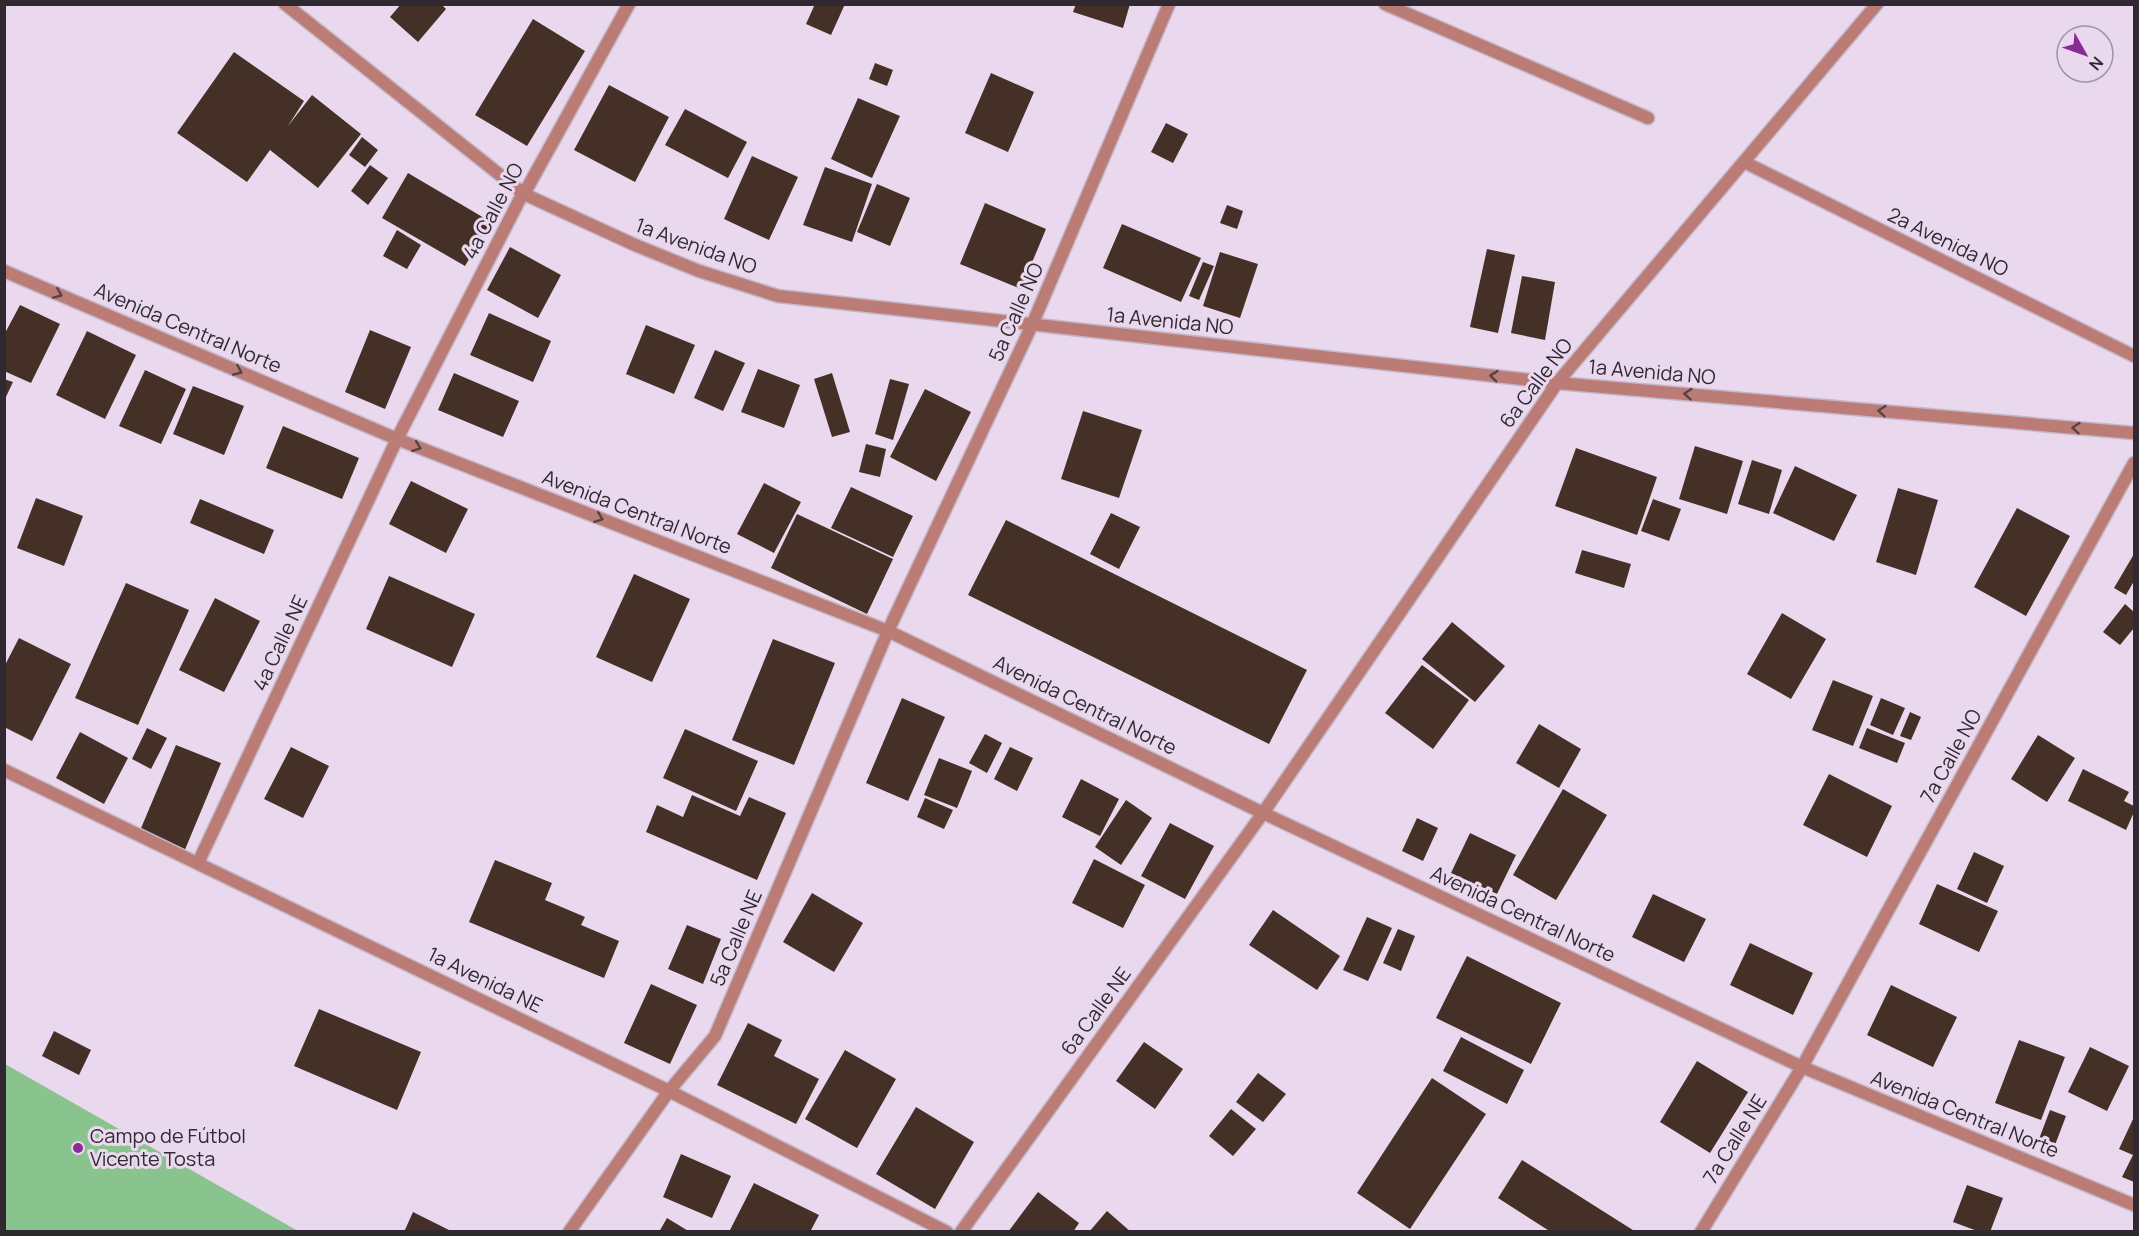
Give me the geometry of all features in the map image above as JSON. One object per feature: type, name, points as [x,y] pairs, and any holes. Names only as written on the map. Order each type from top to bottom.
[{"type":"street","name":"1a Avenida NO","points":[[285,4],[525,194],[699,272],[778,296],[1557,383],[2134,433]]},
{"type":"street","name":"4a Calle NO","points":[[398,439],[522,195],[525,194],[629,4]]},
{"type":"street","name":"5a Calle NO","points":[[888,631],[1032,326],[1169,4]]},
{"type":"street","points":[[1385,4],[1648,118]]},
{"type":"street","name":"6a Calle NO","points":[[1263,813],[1557,383],[1877,4]]},
{"type":"street","name":"2a Avenida NO","points":[[1744,162],[2134,356]]},
{"type":"street","name":"Avenida Central Norte","points":[[4,271],[398,439],[888,631],[1263,813],[1802,1068],[2134,1205]]},
{"type":"street","name":"4a Calle NE","points":[[198,863],[398,439]]},
{"type":"street","name":"7a Calle NO","points":[[1802,1068],[2134,463]]},
{"type":"street","name":"5a Calle NE","points":[[569,1232],[669,1091],[715,1036],[888,631]]},
{"type":"street","name":"1a Avenida NE","points":[[4,770],[669,1091],[947,1232]]},
{"type":"street","name":"6a Calle NE","points":[[961,1232],[1263,813]]},
{"type":"street","name":"7a Calle NE","points":[[1701,1232],[1802,1068]]},
{"type":"green space","name":"Campo de Fútbol Vicente Tosta","points":[[5,1064],[298,1231],[5,1231]]},
{"type":"building","points":[[401,4],[441,4],[446,9],[418,42],[390,17]]},
{"type":"building","points":[[815,4],[845,4],[831,35],[806,24]]},
{"type":"building","points":[[1076,4],[1130,4],[1123,28],[1073,12]]},
{"type":"building","points":[[533,19],[585,51],[527,146],[475,115]]},
{"type":"building","points":[[234,52],[304,101],[288,126],[312,95],[361,134],[318,188],[270,150],[247,182],[177,133]]},
{"type":"building","points":[[875,63],[893,70],[887,86],[869,79]]},
{"type":"building","points":[[991,73],[1034,92],[1008,152],[965,133]]},
{"type":"building","points":[[609,85],[669,117],[635,182],[574,150]]},
{"type":"building","points":[[858,98],[900,116],[872,178],[831,159]]},
{"type":"building","points":[[685,109],[747,142],[728,178],[665,145]]},
{"type":"building","points":[[1166,123],[1188,134],[1173,163],[1151,152]]},
{"type":"building","points":[[362,137],[378,150],[365,167],[349,155]]},
{"type":"building","points":[[752,156],[798,177],[769,240],[724,219]]},
{"type":"building","points":[[370,165],[388,178],[368,205],[351,191]]},
{"type":"building","points":[[825,167],[872,184],[852,242],[803,225]]},
{"type":"building","points":[[408,173],[491,222],[465,266],[382,218]]},
{"type":"building","points":[[877,184],[910,198],[890,246],[857,232]]},
{"type":"building","points":[[985,203],[1046,229],[1021,289],[960,264]]},
{"type":"building","points":[[1227,205],[1243,211],[1237,229],[1220,223]]},
{"type":"building","points":[[1122,224],[1201,258],[1181,302],[1103,268]]},
{"type":"building","points":[[397,230],[421,245],[407,269],[383,256]]},
{"type":"building","points":[[510,247],[561,275],[538,318],[487,290]]},
{"type":"building","points":[[1487,249],[1515,255],[1498,333],[1470,327]]},
{"type":"building","points":[[1220,252],[1258,264],[1240,318],[1203,306]]},
{"type":"building","points":[[1203,262],[1214,266],[1199,300],[1189,296]]},
{"type":"building","points":[[1522,276],[1555,282],[1545,340],[1511,333]]},
{"type":"building","points":[[20,305],[60,324],[31,383],[4,371],[4,335]]},
{"type":"building","points":[[489,313],[551,341],[533,382],[470,355]]},
{"type":"building","points":[[646,325],[695,345],[674,394],[626,374]]},
{"type":"building","points":[[370,330],[411,347],[385,409],[345,392]]},
{"type":"building","points":[[87,331],[136,355],[105,419],[56,395]]},
{"type":"building","points":[[715,350],[745,363],[723,411],[694,398]]},
{"type":"building","points":[[758,369],[800,385],[784,428],[741,412]]},
{"type":"building","points":[[145,370],[186,389],[161,444],[119,426]]},
{"type":"building","points":[[454,373],[519,401],[503,437],[438,410]]},
{"type":"building","points":[[832,373],[850,432],[832,437],[814,379]]},
{"type":"building","points":[[4,379],[13,382],[4,401]]},
{"type":"building","points":[[890,379],[909,384],[893,440],[875,434]]},
{"type":"building","points":[[193,386],[244,406],[224,455],[173,434]]},
{"type":"building","points":[[925,389],[971,412],[936,481],[890,457]]},
{"type":"building","points":[[1083,411],[1142,430],[1119,498],[1061,479]]},
{"type":"building","points":[[283,426],[359,458],[342,499],[266,468]]},
{"type":"building","points":[[866,444],[886,449],[880,477],[859,472]]},
{"type":"building","points":[[1695,446],[1743,461],[1727,514],[1679,499]]},
{"type":"building","points":[[1576,448],[1657,477],[1637,535],[1555,506]]},
{"type":"building","points":[[1752,460],[1782,470],[1769,514],[1738,504]]},
{"type":"building","points":[[1795,466],[1857,495],[1834,541],[1773,513]]},
{"type":"building","points":[[411,481],[468,509],[446,553],[389,524]]},
{"type":"building","points":[[764,483],[801,502],[774,553],[737,534]]},
{"type":"building","points":[[851,487],[913,516],[893,557],[831,528]]},
{"type":"building","points":[[1898,488],[1938,500],[1916,575],[1876,562]]},
{"type":"building","points":[[36,498],[83,516],[64,566],[17,548]]},
{"type":"building","points":[[200,499],[274,530],[264,554],[190,523]]},
{"type":"building","points":[[1653,499],[1681,509],[1669,541],[1641,531]]},
{"type":"building","points":[[2017,508],[2070,536],[2026,616],[1974,587]]},
{"type":"building","points":[[1111,513],[1140,527],[1119,569],[1090,554]]},
{"type":"building","points":[[797,514],[893,559],[867,614],[771,568]]},
{"type":"building","points":[[1006,520],[1307,670],[1269,744],[968,595]]},
{"type":"building","points":[[1582,550],[1631,564],[1624,588],[1575,573]]},
{"type":"building","points":[[2134,554],[2134,581],[2126,595],[2114,588]]},
{"type":"building","points":[[634,574],[690,599],[652,682],[596,657]]},
{"type":"building","points":[[389,576],[475,614],[452,667],[366,629]]},
{"type":"building","points":[[126,583],[189,610],[138,725],[75,698]]},
{"type":"building","points":[[215,598],[260,621],[224,692],[179,670]]},
{"type":"building","points":[[2125,604],[2134,612],[2134,628],[2120,645],[2103,632]]},
{"type":"building","points":[[1782,613],[1826,639],[1791,699],[1747,674]]},
{"type":"building","points":[[1452,622],[1505,666],[1475,702],[1422,659]]},
{"type":"building","points":[[19,638],[71,664],[32,741],[4,727],[4,667]]},
{"type":"building","points":[[773,639],[835,663],[794,765],[732,740]]},
{"type":"building","points":[[1422,665],[1469,700],[1433,749],[1385,713]]},
{"type":"building","points":[[1833,680],[1873,696],[1853,746],[1812,730]]},
{"type":"building","points":[[902,698],[945,717],[908,801],[866,783]]},
{"type":"building","points":[[1881,698],[1905,708],[1893,735],[1870,725]]},
{"type":"building","points":[[1910,712],[1921,717],[1911,740],[1900,736]]},
{"type":"building","points":[[1539,724],[1581,749],[1559,788],[1516,763]]},
{"type":"building","points":[[147,728],[167,738],[151,769],[132,759]]},
{"type":"building","points":[[1867,728],[1905,743],[1897,763],[1859,748]]},
{"type":"building","points":[[685,729],[758,761],[736,811],[663,778]]},
{"type":"building","points":[[80,732],[128,758],[104,804],[56,778]]},
{"type":"building","points":[[985,734],[1002,743],[987,773],[969,763]]},
{"type":"building","points":[[2038,735],[2075,758],[2047,802],[2011,779]]},
{"type":"building","points":[[176,745],[221,763],[184,852],[139,833]]},
{"type":"building","points":[[291,747],[329,766],[303,818],[264,799]]},
{"type":"building","points":[[1010,747],[1033,758],[1017,791],[994,779]]},
{"type":"building","points":[[939,758],[972,771],[957,808],[924,795]]},
{"type":"building","points":[[2083,769],[2129,792],[2124,801],[2134,806],[2134,812],[2126,830],[2068,801]]},
{"type":"building","points":[[1829,774],[1892,806],[1867,857],[1803,825]]},
{"type":"building","points":[[1081,779],[1119,799],[1100,836],[1062,817]]},
{"type":"building","points":[[1563,789],[1607,815],[1556,900],[1513,875]]},
{"type":"building","points":[[692,795],[740,816],[749,797],[786,813],[757,880],[646,832],[657,805],[683,817]]},
{"type":"building","points":[[925,798],[953,810],[944,829],[917,817]]},
{"type":"building","points":[[1126,800],[1152,818],[1121,865],[1095,847]]},
{"type":"building","points":[[1417,818],[1438,828],[1423,861],[1402,851]]},
{"type":"building","points":[[1170,823],[1214,846],[1185,899],[1141,876]]},
{"type":"building","points":[[1470,833],[1516,855],[1497,894],[1451,873]]},
{"type":"building","points":[[1974,852],[2004,866],[1987,903],[1957,889]]},
{"type":"building","points":[[1094,859],[1145,885],[1123,928],[1072,903]]},
{"type":"building","points":[[495,860],[552,883],[545,900],[585,917],[581,925],[619,941],[604,978],[469,922]]},
{"type":"building","points":[[1937,884],[1998,911],[1979,952],[1919,924]]},
{"type":"building","points":[[812,893],[863,923],[834,972],[783,942]]},
{"type":"building","points":[[1653,894],[1706,919],[1684,962],[1632,937]]},
{"type":"building","points":[[1273,910],[1340,956],[1317,990],[1249,945]]},
{"type":"building","points":[[1367,917],[1392,928],[1368,981],[1343,970]]},
{"type":"building","points":[[687,925],[721,939],[703,984],[668,969]]},
{"type":"building","points":[[1398,929],[1415,936],[1401,971],[1383,963]]},
{"type":"building","points":[[1750,943],[1813,973],[1793,1015],[1730,985]]},
{"type":"building","points":[[1467,956],[1561,1003],[1531,1064],[1436,1018]]},
{"type":"building","points":[[651,984],[697,1005],[670,1064],[624,1043]]},
{"type":"building","points":[[1891,985],[1957,1017],[1933,1067],[1867,1035]]},
{"type":"building","points":[[319,1009],[421,1052],[397,1110],[294,1066]]},
{"type":"building","points":[[748,1023],[782,1040],[774,1056],[819,1079],[796,1124],[717,1085]]},
{"type":"building","points":[[54,1031],[91,1050],[79,1075],[42,1056]]},
{"type":"building","points":[[1461,1037],[1524,1070],[1507,1104],[1443,1071]]},
{"type":"building","points":[[2019,1040],[2065,1057],[2041,1120],[1995,1103]]},
{"type":"building","points":[[1144,1042],[1183,1069],[1155,1109],[1116,1081]]},
{"type":"building","points":[[2090,1047],[2129,1066],[2107,1111],[2068,1092]]},
{"type":"building","points":[[845,1050],[896,1079],[857,1148],[805,1119]]},
{"type":"building","points":[[1697,1061],[1748,1092],[1710,1153],[1660,1122]]},
{"type":"building","points":[[1258,1073],[1286,1094],[1263,1122],[1236,1102]]},
{"type":"building","points":[[1432,1078],[1486,1114],[1410,1229],[1357,1193]]},
{"type":"building","points":[[916,1107],[974,1142],[935,1209],[876,1174]]},
{"type":"building","points":[[1231,1109],[1256,1129],[1233,1156],[1209,1136]]},
{"type":"building","points":[[2050,1110],[2066,1116],[2055,1145],[2039,1139]]},
{"type":"building","points":[[2134,1117],[2134,1182],[2122,1177],[2133,1155],[2119,1149]]},
{"type":"building","points":[[681,1154],[731,1176],[712,1218],[663,1197]]},
{"type":"building","points":[[1522,1160],[1636,1232],[1551,1232],[1498,1198]]},
{"type":"building","points":[[754,1183],[819,1215],[810,1232],[730,1230]]},
{"type":"building","points":[[1967,1185],[2003,1198],[1990,1232],[1980,1232],[1953,1222]]},
{"type":"building","points":[[1038,1192],[1079,1223],[1073,1232],[1008,1232]]},
{"type":"building","points":[[1107,1211],[1131,1232],[1089,1232]]},
{"type":"building","points":[[413,1212],[453,1232],[404,1232]]},
{"type":"building","points":[[667,1218],[690,1232],[659,1232]]},
{"type":"place","name":"Campo de Fútbol Vicente Tosta","points":[[78,1148]]}]
